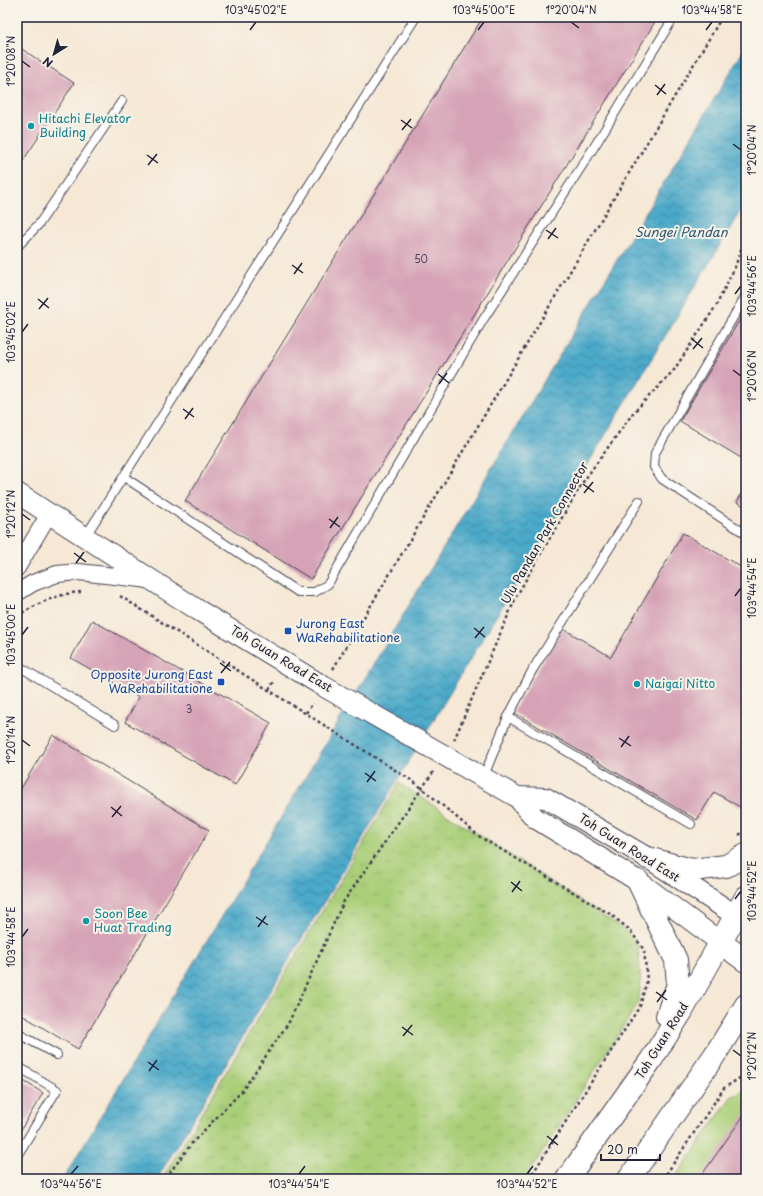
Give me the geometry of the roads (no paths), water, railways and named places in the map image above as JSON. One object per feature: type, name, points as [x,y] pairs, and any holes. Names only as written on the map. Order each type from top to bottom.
[{"type":"main road","points":[[648,858],[692,870],[726,866],[746,855]]},
{"type":"main road","points":[[638,881],[676,960],[678,984],[651,1060]]},
{"type":"main road","name":"Toh Guan Road","points":[[567,1179],[651,1060],[720,942],[741,919],[746,897]]},
{"type":"main road","points":[[720,942],[746,961]]},
{"type":"main road","points":[[629,1179],[716,1053],[746,1005]]},
{"type":"main road","points":[[716,1053],[746,1037]]},
{"type":"street","name":"Toh Guan Road East","points":[[17,493],[85,538],[328,688],[482,779],[517,797],[535,818],[638,881],[720,942]]},
{"type":"street","points":[[17,568],[49,514]]},
{"type":"street","points":[[17,593],[33,583],[57,574],[79,572],[154,580]]},
{"type":"street","name":"Toh Guan Road East","points":[[517,797],[546,798],[648,858],[741,919]]},
{"type":"lane","points":[[85,538],[416,17]]},
{"type":"lane","points":[[124,477],[298,592],[315,592],[328,584],[483,320],[594,148],[674,17]]},
{"type":"lane","points":[[17,247],[40,224],[122,101]]},
{"type":"lane","points":[[746,295],[655,453],[654,467],[662,479],[746,534]]},
{"type":"lane","points":[[482,779],[508,717],[533,670],[639,501]]},
{"type":"lane","points":[[17,665],[115,725]]},
{"type":"lane","points":[[508,717],[691,824]]},
{"type":"lane","points":[[17,1032],[57,1055]]},
{"type":"lane","points":[[17,1066],[57,1090],[17,1156]]},
{"type":"water","name":"Sungei Pandan","points":[[746,46],[746,202],[157,1179],[63,1179]]},
{"type":"place","name":"Hitachi Elevator Building","points":[[31,126]]},
{"type":"place","name":"Jurong East WaRehabilitatione","points":[[288,631]]},
{"type":"place","name":"Opposite Jurong East WaRehabilitatione","points":[[221,682]]},
{"type":"place","name":"Naigai Nitto","points":[[637,684]]},
{"type":"place","name":"Soon Bee Huat Trading","points":[[86,921]]}]
